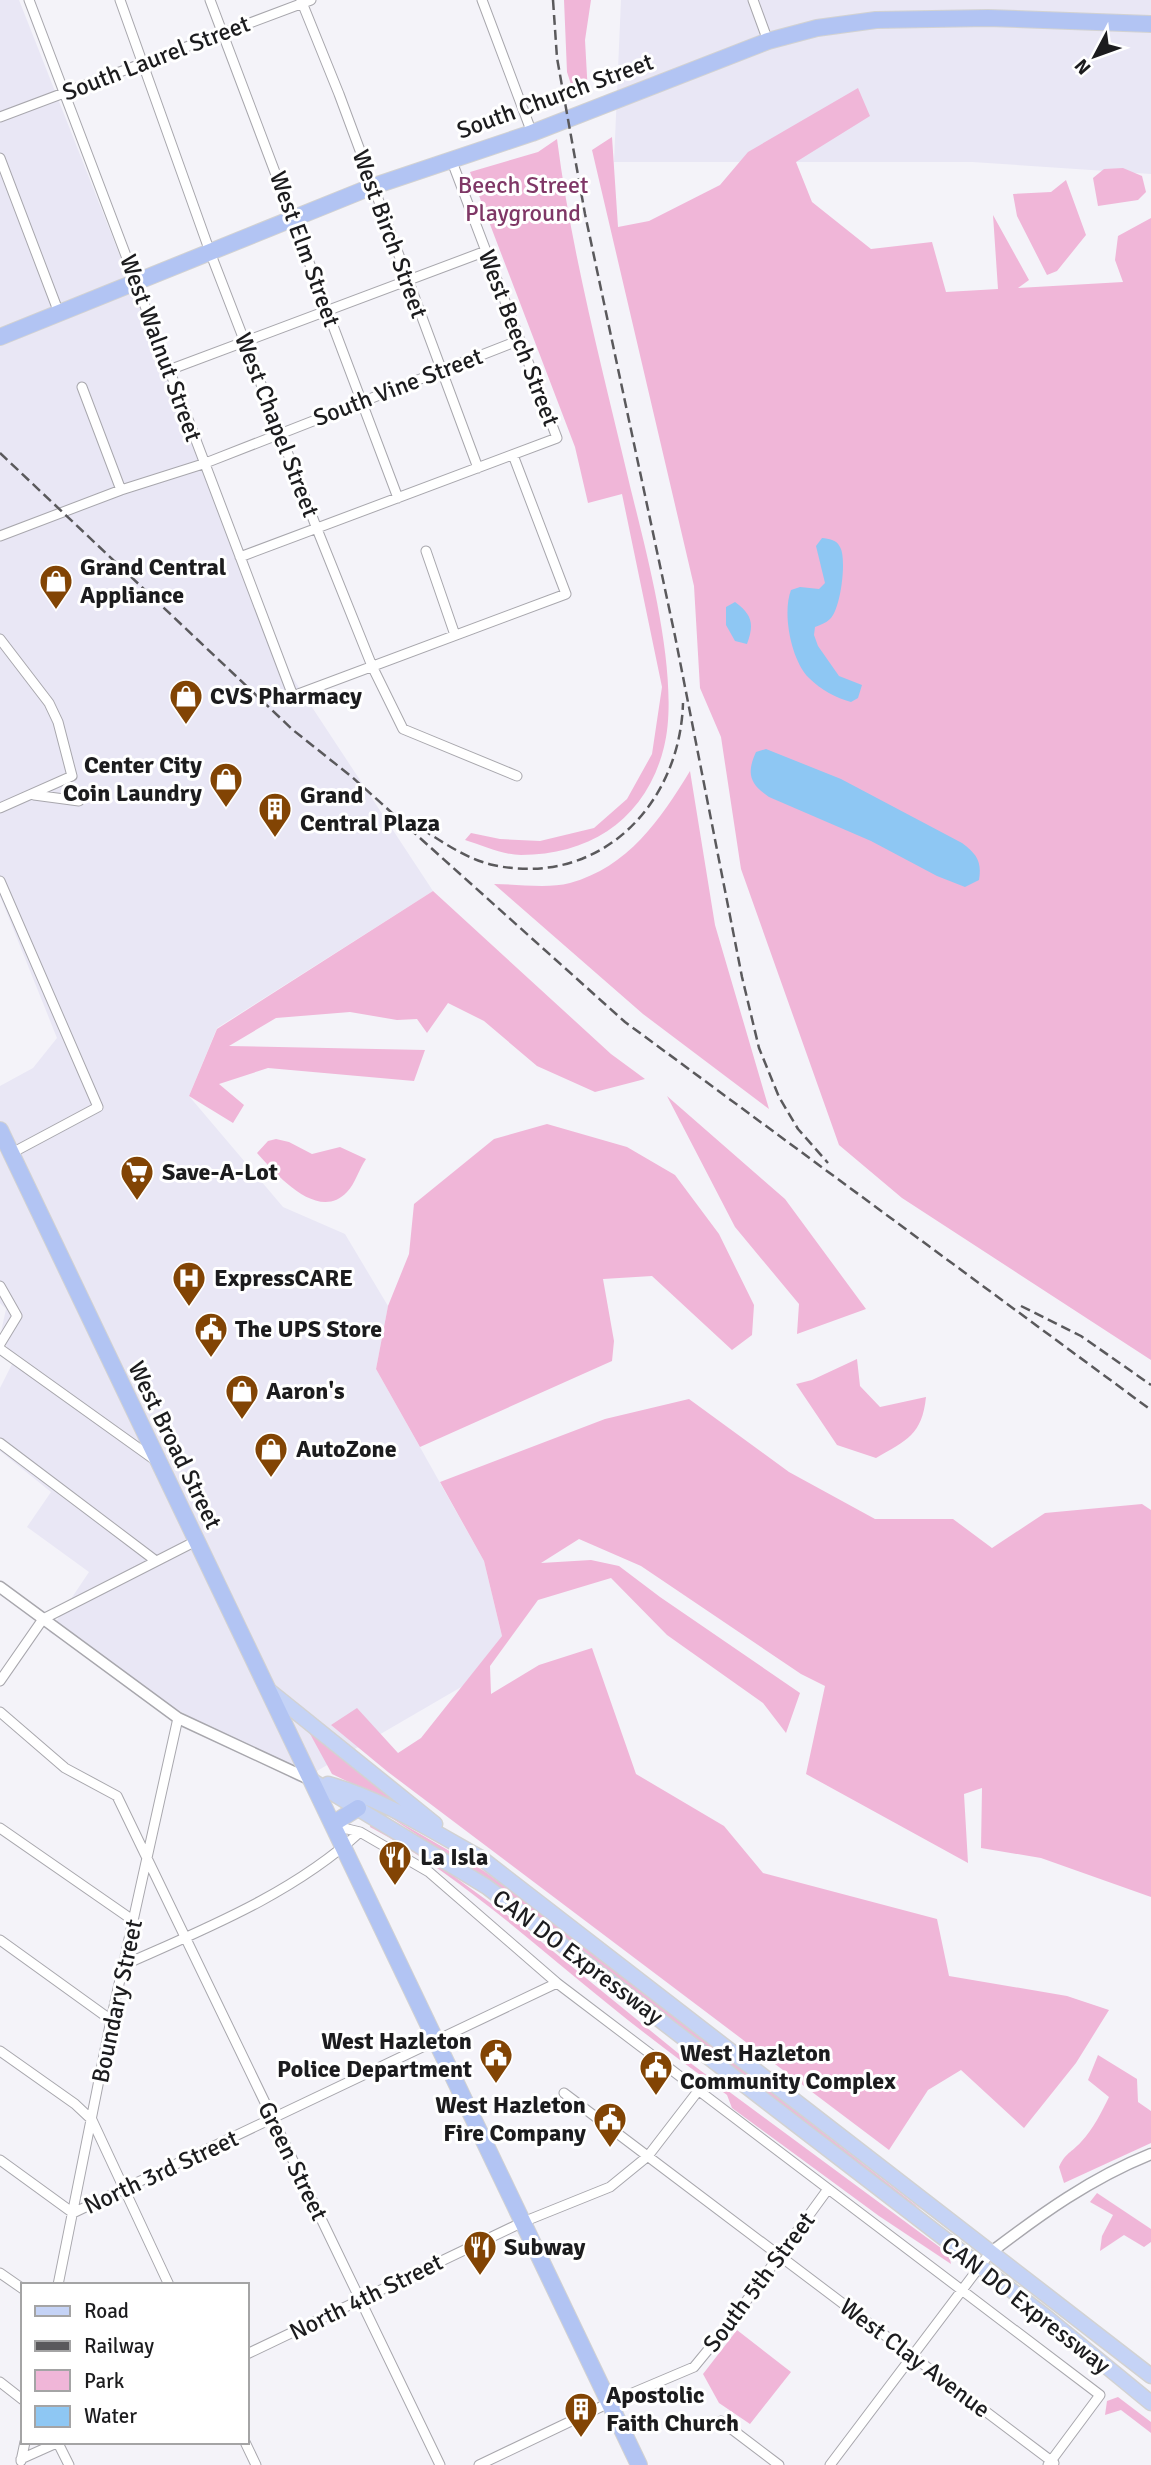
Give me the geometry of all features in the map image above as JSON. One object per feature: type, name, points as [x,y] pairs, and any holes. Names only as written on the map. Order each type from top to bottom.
[{"type":"highway","name":"South Church Street","points":[[0,337],[371,187],[532,132],[768,41],[817,28],[876,20],[988,18],[1151,24]]},
{"type":"highway","name":"West Broad Street","points":[[0,1130],[156,1461],[271,1692],[438,2040],[609,2403]]},
{"type":"highway","points":[[335,1825],[358,1808]]},
{"type":"highway","points":[[609,2403],[639,2465]]},
{"type":"main road","points":[[271,1692],[481,1858]]},
{"type":"main road","name":"CAN DO Expressway","points":[[311,1780],[487,1887],[980,2266],[1151,2403]]},
{"type":"main road","name":"CAN DO Expressway","points":[[311,1780],[351,1791],[416,1822],[481,1858],[1151,2376]]},
{"type":"street","name":"West Walnut Street","points":[[29,0],[293,696],[372,666]]},
{"type":"street","name":"West Chapel Street","points":[[120,0],[210,252],[317,528],[372,666],[403,729],[517,776]]},
{"type":"street","name":"West Elm Street","points":[[210,0],[398,498]]},
{"type":"street","points":[[482,0],[532,132]]},
{"type":"street","points":[[753,0],[768,41]]},
{"type":"street","name":"South Laurel Street","points":[[0,117],[305,1]]},
{"type":"street","name":"West Birch Street","points":[[305,1],[371,187],[478,468]]},
{"type":"street","points":[[0,158],[59,313]]},
{"type":"street","name":"West Beech Street","points":[[451,159],[557,438],[513,455]]},
{"type":"street","points":[[169,370],[486,251]]},
{"type":"street","name":"South Vine Street","points":[[0,536],[121,490],[203,464],[520,340]]},
{"type":"street","points":[[82,387],[121,490]]},
{"type":"street","points":[[240,557],[513,455],[566,594],[372,666]]},
{"type":"street","points":[[426,551],[455,635]]},
{"type":"street","points":[[0,639],[49,703],[58,722],[72,776],[0,808]]},
{"type":"street","points":[[32,795],[79,801]]},
{"type":"street","points":[[0,881],[98,1107],[10,1154]]},
{"type":"street","points":[[0,1286],[17,1316],[0,1347],[156,1461]]},
{"type":"street","points":[[0,1443],[156,1561]]},
{"type":"street","points":[[0,1681],[43,1619],[196,1541]]},
{"type":"street","points":[[0,1587],[178,1718],[311,1780]]},
{"type":"street","name":"Green Street","points":[[0,1712],[65,1768],[117,1796],[440,2465]]},
{"type":"street","name":"Boundary Street","points":[[58,2283],[111,2020],[126,1964],[178,1718]]},
{"type":"street","points":[[335,1825],[360,1832],[429,1872],[557,1983],[1100,2395],[1052,2464]]},
{"type":"street","points":[[0,1828],[134,1921]]},
{"type":"street","points":[[126,1964],[262,1901],[345,1846],[360,1832]]},
{"type":"street","points":[[0,1940],[111,2020]]},
{"type":"street","name":"North 3rd Street","points":[[73,2213],[557,1983]]},
{"type":"street","points":[[0,2051],[75,2104],[92,2120],[168,2283]]},
{"type":"street","name":"North 4th Street","points":[[248,2354],[523,2221],[610,2187],[648,2156],[698,2091]]},
{"type":"street","name":"West Clay Avenue","points":[[564,2093],[1052,2464]]},
{"type":"street","points":[[830,2465],[990,2253],[1049,2208],[1086,2185],[1151,2154]]},
{"type":"street","points":[[0,2160],[73,2213]]},
{"type":"street","name":"South 5th Street","points":[[479,2465],[609,2403],[694,2367],[828,2189]]},
{"type":"street","points":[[0,2273],[21,2288]]},
{"type":"street","points":[[0,2382],[21,2398]]},
{"type":"street","points":[[721,2421],[779,2465]]},
{"type":"street","points":[[21,2462],[25,2444]]},
{"type":"street","points":[[21,2462],[57,2444]]},
{"type":"street","points":[[59,2444],[69,2465]]},
{"type":"street","points":[[246,2444],[256,2465]]},
{"type":"shaded area","points":[[0,0],[19,0],[277,654],[433,891],[217,1028],[189,1096],[283,1207],[345,1234],[388,1306],[376,1369],[484,1561],[502,1636],[463,1686],[298,1782],[49,1632],[89,1572],[27,1527],[51,1492],[0,1451],[0,1388],[13,1362],[1,1332],[6,1309],[0,1303],[0,1086],[33,1068],[57,1038],[0,896]]},
{"type":"shaded area","points":[[621,0],[1151,0],[1151,174],[972,162],[614,162]]},
{"type":"green space","points":[[564,0],[591,0],[585,40],[588,94],[575,97],[567,72]]},
{"type":"green space","points":[[858,88],[870,116],[796,162],[812,202],[871,249],[932,242],[946,292],[998,289],[993,215],[1029,280],[1018,288],[1123,282],[1115,260],[1118,236],[1151,218],[1151,1360],[902,1198],[839,1145],[741,869],[721,737],[700,688],[694,586],[592,150],[612,137],[618,227],[649,221],[720,185],[748,152]]},
{"type":"green space","name":"Beech Street Playground","points":[[557,139],[580,270],[660,617],[668,687],[668,719],[664,747],[656,772],[630,812],[613,827],[571,848],[514,855],[465,840],[471,833],[500,839],[540,841],[594,828],[627,799],[652,754],[662,687],[622,494],[588,503],[575,447],[470,172],[538,152]]},
{"type":"green space","points":[[1123,168],[1142,176],[1146,192],[1138,200],[1098,206],[1093,178],[1104,169]]},
{"type":"green space","points":[[1066,180],[1086,235],[1057,271],[1047,275],[1017,216],[1013,194],[1051,192]]},
{"type":"green space","points":[[690,771],[715,925],[769,1109],[643,1014],[494,884],[561,885],[591,876],[609,866],[654,824]]},
{"type":"green space","points":[[433,891],[611,1054],[645,1079],[595,1092],[537,1066],[484,1021],[448,1003],[427,1033],[417,1019],[397,1020],[350,1012],[276,1018],[229,1046],[425,1050],[414,1081],[268,1068],[219,1084],[244,1105],[233,1123],[189,1096],[217,1029]]},
{"type":"green space","points":[[667,1096],[785,1199],[866,1309],[797,1334],[799,1304],[735,1227]]},
{"type":"green space","points":[[547,1124],[627,1147],[675,1175],[719,1234],[754,1305],[752,1335],[732,1350],[652,1276],[603,1279],[614,1341],[612,1361],[420,1447],[376,1369],[388,1306],[409,1254],[414,1204],[494,1139]]},
{"type":"green space","points":[[276,1139],[289,1142],[312,1154],[340,1147],[366,1159],[347,1192],[336,1200],[323,1202],[298,1192],[257,1153],[268,1141]]},
{"type":"green space","points":[[857,1359],[860,1386],[880,1407],[926,1397],[917,1428],[904,1441],[876,1458],[837,1445],[796,1384],[812,1380]]},
{"type":"green space","points":[[689,1399],[789,1472],[875,1519],[953,1519],[992,1548],[1045,1513],[1142,1504],[1151,1510],[1151,1897],[1041,1858],[981,1848],[982,1788],[964,1794],[968,1863],[806,1774],[825,1686],[801,1674],[641,1566],[579,1539],[541,1563],[591,1560],[619,1566],[800,1693],[786,1733],[763,1703],[667,1635],[611,1578],[538,1600],[490,1666],[491,1694],[539,1665],[592,1648],[636,1774],[724,1826],[763,1873],[937,1919],[949,1976],[1067,1996],[1109,2010],[1076,2063],[1024,2128],[961,2070],[928,2090],[889,2150],[388,1772],[331,1725],[357,1708],[398,1753],[421,1738],[502,1636],[484,1561],[440,1482],[605,1419]]},
{"type":"green space","points":[[309,1732],[404,1805],[403,1808],[332,1774]]},
{"type":"green space","points":[[384,1813],[484,1871],[543,1914],[922,2210],[895,2193],[523,1905]]},
{"type":"green space","points":[[371,1823],[433,1861],[522,1926],[689,2062],[949,2254],[951,2264],[879,2216],[732,2108],[727,2095],[623,2016],[493,1910],[433,1865],[370,1827]]},
{"type":"green space","points":[[1098,2055],[1137,2079],[1138,2102],[1151,2111],[1151,2143],[1064,2183],[1059,2167],[1066,2155],[1090,2131],[1109,2097],[1088,2080]]},
{"type":"green space","points":[[1097,2193],[1151,2229],[1151,2242],[1144,2247],[1124,2235],[1100,2251],[1102,2236],[1113,2215],[1090,2202]]},
{"type":"green space","points":[[737,2330],[791,2372],[750,2424],[719,2403],[703,2374]]},
{"type":"green space","points":[[1118,2397],[1151,2422],[1151,2433],[1121,2410],[1105,2415],[1107,2401]]},
{"type":"water","points":[[822,538],[834,541],[840,547],[843,572],[834,613],[827,622],[815,627],[814,635],[818,646],[839,676],[862,685],[858,698],[851,702],[829,693],[809,678],[797,660],[790,636],[787,611],[791,590],[800,587],[819,589],[825,583],[816,546]]},
{"type":"water","points":[[735,602],[749,616],[751,631],[747,644],[735,641],[726,625],[726,607]]},
{"type":"water","points":[[766,749],[841,779],[962,843],[977,859],[980,868],[979,880],[965,887],[937,876],[871,841],[769,797],[754,783],[751,772],[756,752]]},
{"type":"railway","points":[[553,0],[557,58],[585,214],[675,636],[742,977],[759,1048],[779,1097],[798,1129],[828,1163]]},
{"type":"railway","points":[[0,453],[293,730],[352,777],[625,1022],[1151,1410]]},
{"type":"railway","points":[[422,829],[465,855],[493,865],[531,869],[567,864],[599,851],[627,831],[650,805],[667,775],[678,740],[683,703]]},
{"type":"railway","points":[[1021,1306],[1081,1336],[1151,1385]]},
{"type":"place","name":"Grand Central Appliance","points":[[56,611]]},
{"type":"place","name":"CVS Pharmacy","points":[[186,726]]},
{"type":"place","name":"Center City Coin Laundry","points":[[226,809]]},
{"type":"place","name":"Grand Central Plaza","points":[[275,839]]},
{"type":"place","name":"Save-A-Lot","points":[[137,1202]]},
{"type":"place","name":"ExpressCARE","points":[[189,1308]]},
{"type":"place","name":"The UPS Store","points":[[211,1359]]},
{"type":"place","name":"Aaron's","points":[[242,1421]]},
{"type":"place","name":"AutoZone","points":[[271,1479]]},
{"type":"place","name":"La Isla","points":[[395,1887]]},
{"type":"place","name":"West Hazleton Police Department","points":[[496,2085]]},
{"type":"place","name":"West Hazleton Community Complex","points":[[656,2097]]},
{"type":"place","name":"West Hazleton Fire Company","points":[[610,2149]]},
{"type":"place","name":"Subway","points":[[480,2277]]},
{"type":"place","name":"Apostolic Faith Church","points":[[581,2439]]}]
